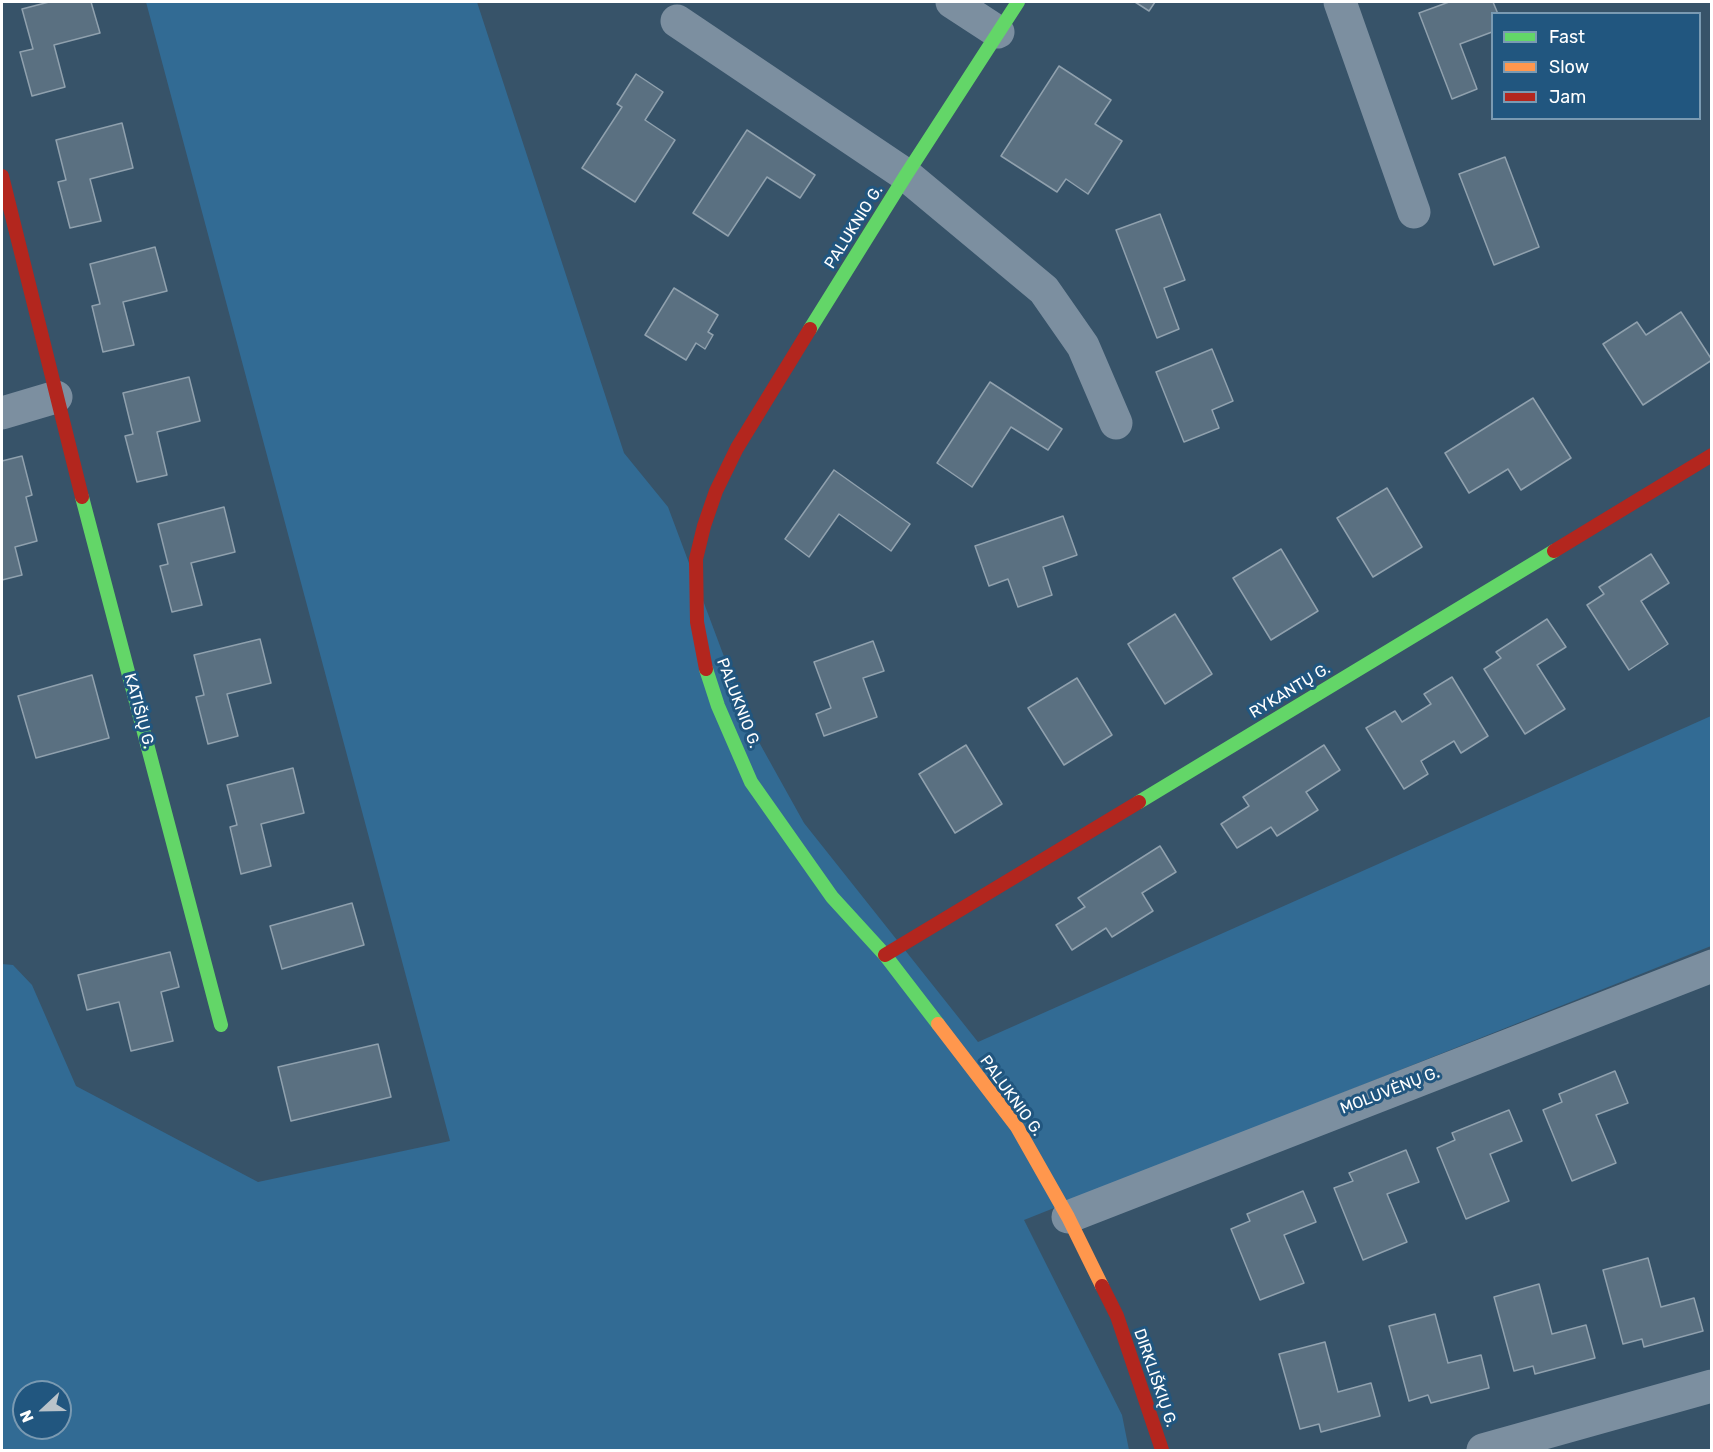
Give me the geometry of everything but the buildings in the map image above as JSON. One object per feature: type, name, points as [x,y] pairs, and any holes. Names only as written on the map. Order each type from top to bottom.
[{"type":"street","points":[[952,2],[998,32]]},
{"type":"street","name":"PALUKNIO G.","points":[[1018,2],[906,175],[736,448],[716,491],[696,559],[696,622],[703,661],[718,706],[751,782],[832,897],[885,955],[1017,1127],[1068,1217],[1117,1316]]},
{"type":"street","points":[[1340,2],[1414,212]]},
{"type":"street","points":[[677,21],[906,175],[1044,290],[1083,346],[1116,423]]},
{"type":"street","name":"KATIŠIŲ G.","points":[[2,176],[56,397],[221,1025]]},
{"type":"street","points":[[2,413],[56,397]]},
{"type":"street","name":"RYKANTŲ G.","points":[[885,955],[1712,455]]},
{"type":"street","name":"MOLUVĖNŲ G.","points":[[1068,1217],[1712,966]]},
{"type":"street","name":"DIRKLIŠKIŲ G.","points":[[1117,1316],[1162,1450]]},
{"type":"street","points":[[1483,1450],[1712,1386]]},
{"type":"shaded area","points":[[146,2],[477,2],[624,453],[668,507],[750,726],[804,823],[978,1042],[1711,716],[1711,946],[1024,1220],[1122,1415],[1129,1450],[2,1450],[2,964],[13,965],[32,985],[76,1086],[258,1182],[450,1141]]},
{"type":"traffic: fast","points":[[810,329],[1018,2]]},
{"type":"traffic: fast","points":[[82,497],[221,1025]]},
{"type":"traffic: fast","points":[[1139,802],[1554,551]]},
{"type":"traffic: fast","points":[[706,669],[718,706],[751,782],[832,897],[885,955],[938,1024]]},
{"type":"traffic: slow","points":[[938,1024],[1017,1127],[1068,1217],[1102,1286]]},
{"type":"traffic: jam","points":[[2,176],[82,497]]},
{"type":"traffic: jam","points":[[706,669],[697,622],[696,559],[704,526],[716,491],[737,448],[810,329]]},
{"type":"traffic: jam","points":[[1554,551],[1712,455]]},
{"type":"traffic: jam","points":[[885,955],[1139,802]]},
{"type":"traffic: jam","points":[[1102,1286],[1117,1316],[1162,1450]]}]
